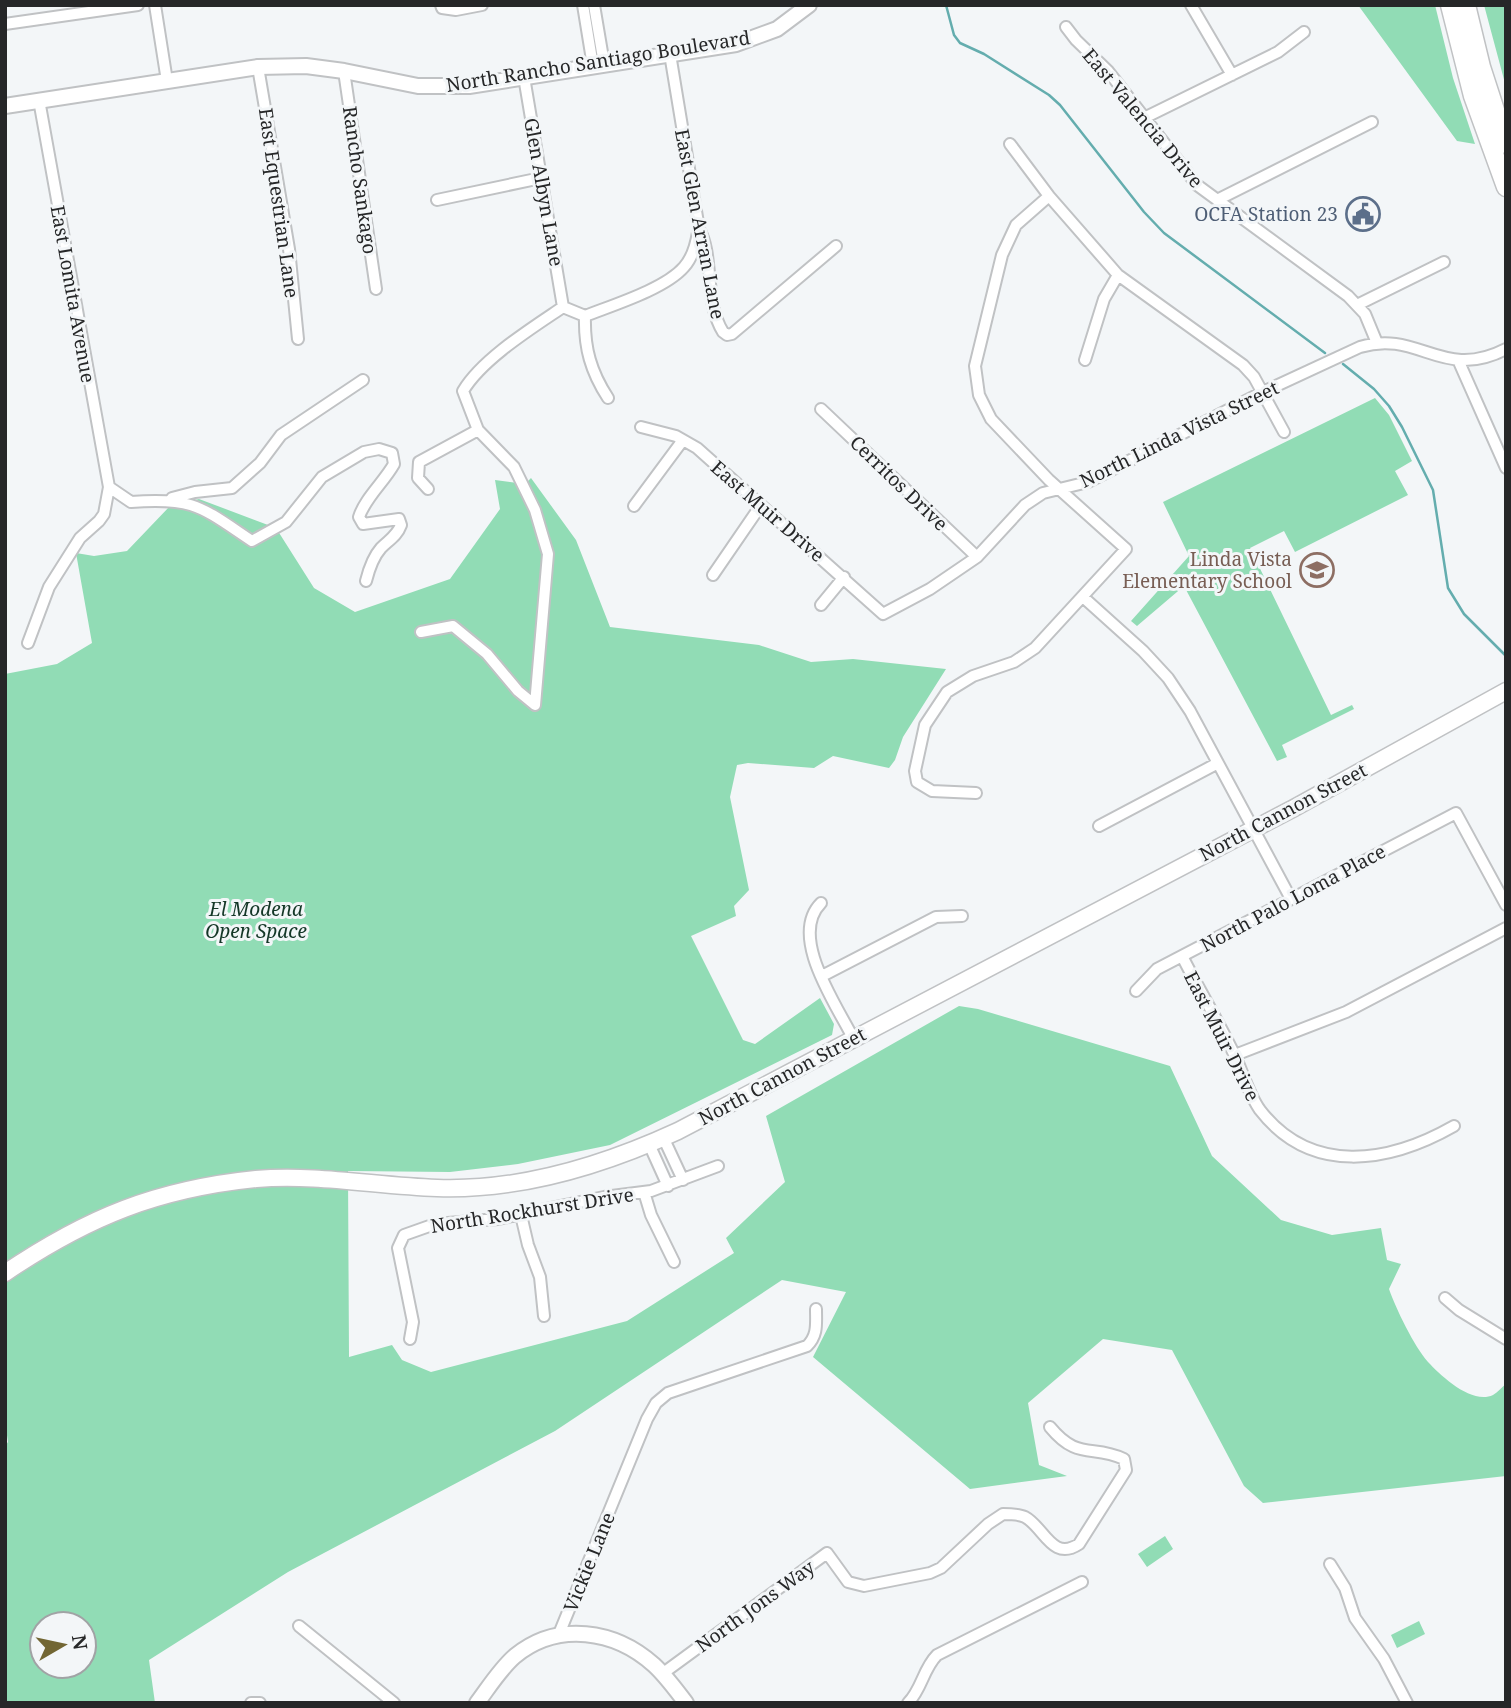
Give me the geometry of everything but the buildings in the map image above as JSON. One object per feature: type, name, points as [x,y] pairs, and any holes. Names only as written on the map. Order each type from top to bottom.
[{"type":"main road","points":[[1450,5],[1473,96],[1506,187]]},
{"type":"main road","points":[[1466,5],[1480,67],[1506,144]]},
{"type":"main road","name":"North Cannon Street","points":[[5,1273],[83,1225],[118,1210],[183,1190],[285,1178],[436,1188],[479,1187],[558,1175],[595,1164],[656,1140],[853,1038],[1253,829],[1506,691]]},
{"type":"street","points":[[5,24],[138,5]]},
{"type":"street","points":[[155,5],[167,81]]},
{"type":"street","points":[[442,6],[456,10],[482,5]]},
{"type":"street","points":[[583,5],[598,65]]},
{"type":"street","points":[[594,5],[598,65]]},
{"type":"street","name":"North Rancho Santiago Boulevard","points":[[5,106],[258,67],[306,66],[418,86],[469,86],[736,44],[778,29],[809,5]]},
{"type":"street","points":[[1191,5],[1232,75]]},
{"type":"street","name":"East Valencia Drive","points":[[1066,27],[1108,71],[1197,185],[1357,305],[1371,324],[1377,343]]},
{"type":"street","points":[[1144,118],[1278,52],[1304,32]]},
{"type":"street","name":"East Glen Arran Lane","points":[[670,54],[713,307],[721,330],[727,335],[732,334],[836,246]]},
{"type":"street","name":"East Equestrian Lane","points":[[258,67],[289,249],[298,339]]},
{"type":"street","name":"Rancho Sankago","points":[[344,71],[376,289]]},
{"type":"street","name":"Glen Albyn Lane","points":[[524,77],[563,307]]},
{"type":"street","name":"East Lomita Avenue","points":[[39,100],[109,487]]},
{"type":"street","points":[[1217,200],[1372,122]]},
{"type":"street","points":[[1010,144],[1049,196],[1118,275],[1243,365],[1264,392],[1284,432]]},
{"type":"street","points":[[437,200],[541,178]]},
{"type":"street","points":[[976,793],[932,791],[916,782],[915,771],[925,725],[947,692],[973,676],[1014,662],[1035,648],[1126,549],[1058,490],[991,419],[979,395],[975,366],[1002,255],[1016,225],[1049,196]]},
{"type":"street","points":[[421,632],[453,626],[487,654],[517,691],[535,705],[548,554],[535,510],[514,467],[478,430],[463,391],[469,380],[517,338],[563,307],[585,316],[669,280],[691,258],[699,229]]},
{"type":"street","points":[[1357,305],[1444,262]]},
{"type":"street","points":[[1084,360],[1104,299],[1118,275]]},
{"type":"street","points":[[585,316],[589,360],[608,398]]},
{"type":"street","name":"North Linda Vista Street","points":[[883,614],[930,589],[976,557],[1025,505],[1043,493],[1088,482],[1264,392],[1360,347],[1377,343],[1408,345],[1434,356],[1459,362],[1475,361],[1506,349]]},
{"type":"street","points":[[1459,362],[1506,468]]},
{"type":"street","points":[[28,643],[49,587],[80,538],[104,514],[109,487],[131,502],[232,488],[260,463],[281,435],[363,380]]},
{"type":"street","name":"Cerritos Drive","points":[[821,409],[976,557]]},
{"type":"street","name":"East Muir Drive","points":[[641,427],[683,440],[697,448],[883,614]]},
{"type":"street","points":[[428,489],[418,478],[419,462],[478,430]]},
{"type":"street","points":[[634,506],[683,440]]},
{"type":"street","points":[[166,499],[201,507],[252,541],[286,522],[323,477],[364,452],[379,449],[392,453],[394,464],[362,508],[359,517],[363,524],[398,519],[401,525],[398,533],[380,549],[370,566],[366,581]]},
{"type":"street","points":[[713,575],[761,505]]},
{"type":"street","points":[[821,605],[844,577]]},
{"type":"street","points":[[1083,597],[1143,651],[1168,678],[1190,711],[1291,899]]},
{"type":"street","points":[[1099,826],[1217,763]]},
{"type":"street","name":"North Palo Loma Place","points":[[1136,991],[1157,970],[1182,956],[1457,813],[1506,905]]},
{"type":"street","points":[[821,903],[812,913],[809,928],[810,949],[853,1038]]},
{"type":"street","points":[[822,976],[936,917],[962,916]]},
{"type":"street","points":[[1235,1055],[1346,1012],[1506,928]]},
{"type":"street","name":"East Muir Drive","points":[[1182,956],[1235,1055],[1258,1108],[1280,1131],[1311,1150],[1355,1158],[1398,1152],[1430,1140],[1454,1126]]},
{"type":"street","points":[[656,1140],[683,1180]]},
{"type":"street","points":[[656,1140],[668,1186]]},
{"type":"street","name":"North Rockhurst Drive","points":[[410,1339],[413,1322],[399,1253],[399,1242],[407,1233],[435,1224],[521,1215],[604,1197],[644,1192],[668,1186],[718,1166]]},
{"type":"street","points":[[644,1192],[651,1215],[674,1262]]},
{"type":"street","points":[[521,1215],[540,1277],[544,1316]]},
{"type":"street","points":[[1445,1298],[1459,1310],[1506,1339]]},
{"type":"street","name":"Vickie Lane","points":[[559,1634],[647,1419],[662,1397],[807,1346],[814,1339],[816,1331],[816,1309]]},
{"type":"street","name":"North Jons Way","points":[[662,1674],[827,1553],[848,1582],[864,1586],[941,1569],[988,1524],[1003,1514],[1024,1516],[1051,1544],[1061,1548],[1072,1548],[1079,1544],[1120,1482],[1126,1470],[1124,1459],[1115,1455],[1079,1451],[1059,1438],[1050,1427]]},
{"type":"street","points":[[1330,1564],[1345,1588],[1355,1618],[1384,1659],[1406,1703]]},
{"type":"street","points":[[908,1703],[917,1693],[929,1663],[937,1655],[1082,1582]]},
{"type":"street","points":[[299,1626],[394,1703]]},
{"type":"street","points":[[477,1703],[515,1657],[525,1649],[559,1634],[589,1633],[611,1639],[637,1652],[662,1674],[686,1703]]},
{"type":"street","points":[[251,1703],[260,1703]]},
{"type":"green space","points":[[1358,5],[1435,5],[1453,78],[1475,144],[1457,141]]},
{"type":"green space","points":[[1484,5],[1506,5],[1506,87]]},
{"type":"green space","points":[[1375,398],[1389,415],[1412,461],[1395,471],[1408,495],[1295,552],[1284,531],[1250,548],[1331,715],[1352,705],[1354,709],[1282,745],[1287,757],[1277,761],[1184,586],[1137,626],[1131,621],[1189,556],[1163,502]]},
{"type":"green space","name":"El Modena Open Space","points":[[531,478],[576,540],[610,627],[759,645],[811,662],[853,659],[946,669],[903,737],[895,760],[889,768],[833,756],[814,768],[748,763],[737,765],[730,797],[749,890],[734,906],[736,916],[691,936],[743,1040],[755,1044],[820,998],[834,1024],[832,1035],[610,1145],[518,1164],[450,1172],[348,1171],[349,1357],[392,1345],[402,1360],[431,1372],[627,1321],[734,1253],[726,1238],[785,1182],[766,1116],[959,1006],[978,1009],[1170,1066],[1212,1156],[1281,1220],[1332,1235],[1381,1228],[1387,1260],[1401,1264],[1389,1289],[1406,1327],[1428,1362],[1458,1388],[1476,1396],[1493,1395],[1506,1384],[1506,1476],[1263,1503],[1244,1486],[1172,1350],[1103,1339],[1028,1403],[1039,1465],[1067,1476],[970,1489],[813,1357],[846,1292],[782,1280],[555,1431],[288,1572],[149,1660],[155,1703],[5,1703],[5,1446],[8,1442],[5,1422],[5,674],[57,664],[92,643],[76,553],[94,556],[127,551],[170,506],[199,499],[276,528],[314,588],[355,612],[450,579],[500,509],[495,480],[525,484]]},
{"type":"green space","points":[[1165,1536],[1173,1549],[1147,1567],[1138,1554]]},
{"type":"green space","points":[[1419,1621],[1425,1634],[1397,1648],[1391,1635]]},
{"type":"waterway","points":[[946,5],[954,35],[960,43],[984,54],[1049,95],[1060,105],[1144,212],[1164,233],[1325,353]]},
{"type":"waterway","points":[[1343,364],[1374,389],[1402,427],[1433,490],[1448,588],[1464,614],[1506,656]]},
{"type":"place","name":"OCFA Station 23","points":[[1363,214]]},
{"type":"place","name":"Linda Vista Elementary School","points":[[1317,570]]}]
